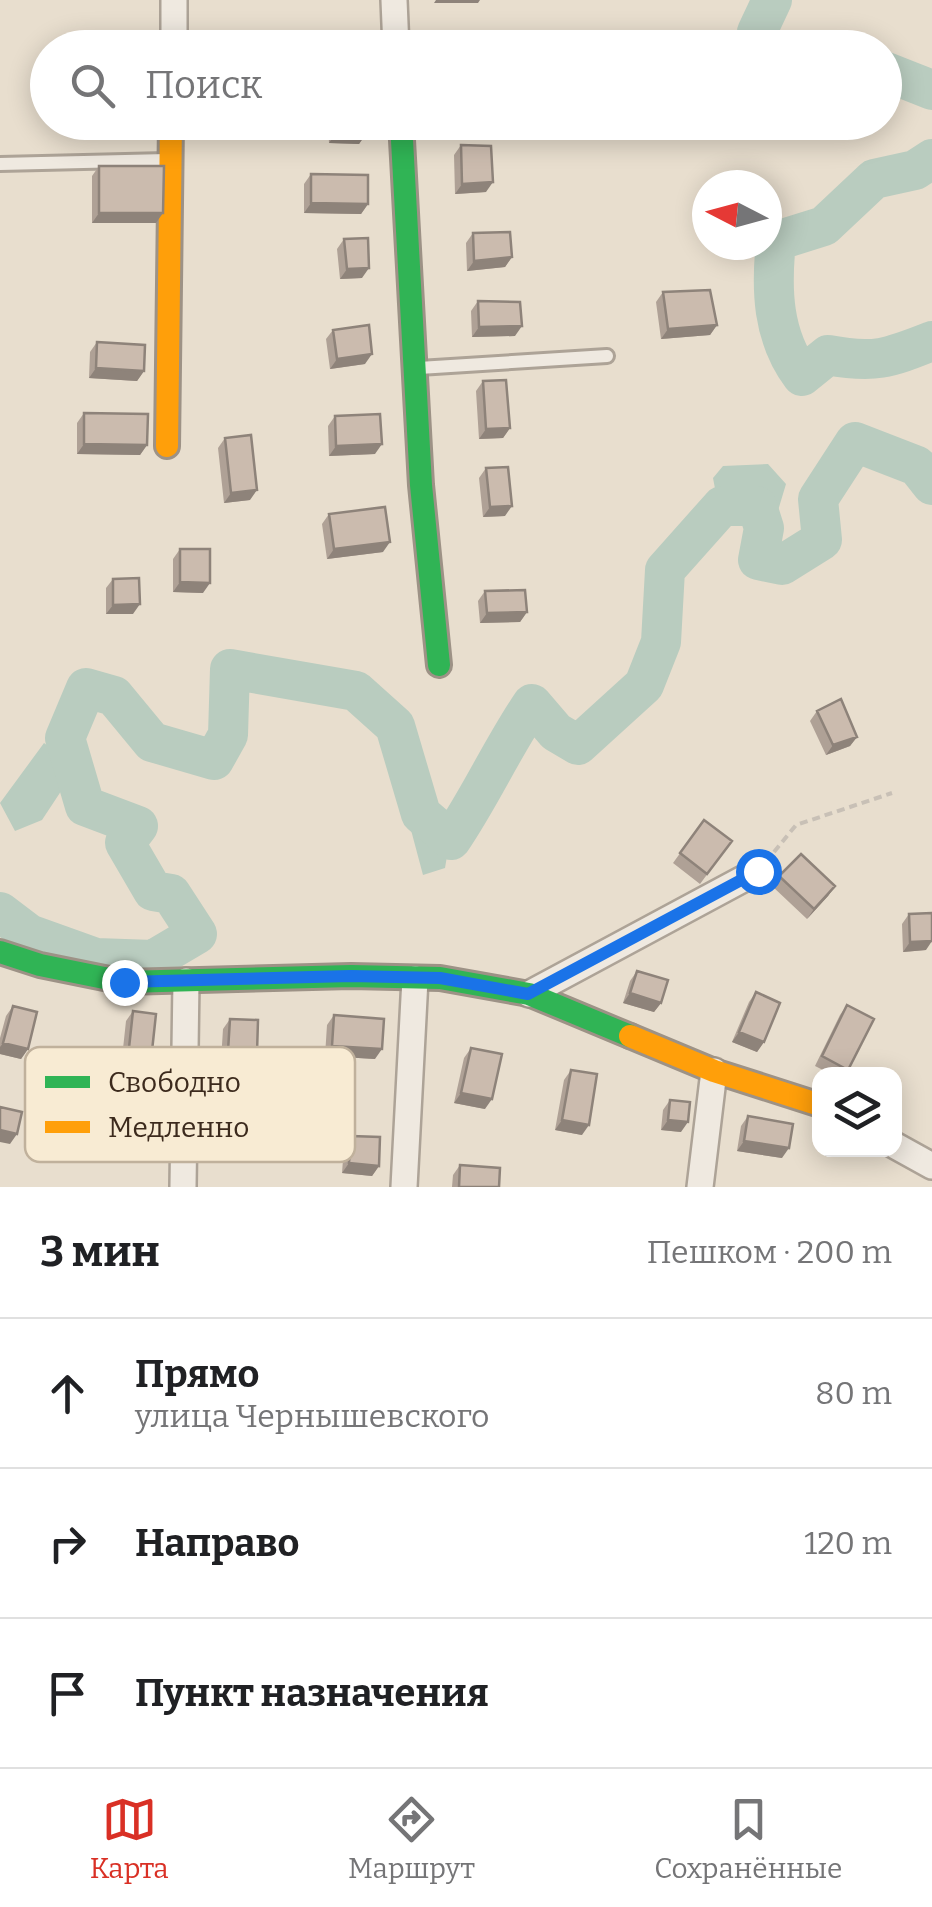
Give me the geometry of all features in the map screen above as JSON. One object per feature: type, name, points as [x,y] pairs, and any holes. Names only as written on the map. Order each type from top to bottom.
[{"type":"street","points":[[174,0],[174,30]]},
{"type":"street","points":[[394,0],[395,30]]},
{"type":"street","points":[[166,446],[171,140]]},
{"type":"street","points":[[402,140],[422,485],[439,664]]},
{"type":"street","points":[[528,994],[758,871]]},
{"type":"street","points":[[0,952],[40,966],[124,982],[351,976],[440,978],[528,994],[714,1071],[812,1102]]},
{"type":"street","points":[[404,1187],[415,979]]},
{"type":"street","points":[[185,1047],[186,982]]},
{"type":"street","points":[[700,1187],[714,1071]]},
{"type":"street","points":[[902,1149],[932,1166]]},
{"type":"street","points":[[183,1162],[183,1187]]},
{"type":"lane","points":[[0,164],[170,160]]},
{"type":"lane","points":[[416,368],[607,356]]},
{"type":"path","points":[[758,871],[796,825],[892,792]]},
{"type":"shaded area","points":[[768,464],[786,484],[774,524],[752,519],[756,506],[717,499],[713,478],[723,466]]},
{"type":"shaded area","points":[[44,743],[77,767],[42,820],[15,831],[0,803]]},
{"type":"shaded area","points":[[439,813],[452,826],[445,868],[423,875],[411,830]]},
{"type":"building","points":[[461,145],[491,146],[493,182],[462,184]]},
{"type":"building","points":[[99,166],[164,166],[163,213],[99,213]]},
{"type":"building","points":[[311,174],[368,175],[368,204],[311,203]]},
{"type":"building","points":[[510,232],[512,257],[474,261],[473,233]]},
{"type":"building","points":[[368,238],[369,268],[347,269],[344,239]]},
{"type":"building","points":[[710,290],[717,325],[668,329],[663,292]]},
{"type":"building","points":[[478,301],[520,302],[522,326],[479,327]]},
{"type":"building","points":[[369,325],[372,354],[337,359],[333,330]]},
{"type":"building","points":[[97,342],[145,345],[144,371],[96,368]]},
{"type":"building","points":[[506,380],[510,428],[486,429],[483,381]]},
{"type":"building","points":[[84,413],[148,414],[147,445],[84,444]]},
{"type":"building","points":[[380,414],[382,444],[336,446],[335,416]]},
{"type":"building","points":[[251,435],[257,490],[231,493],[225,438]]},
{"type":"building","points":[[508,467],[512,506],[490,507],[486,468]]},
{"type":"building","points":[[385,507],[390,542],[334,549],[329,514]]},
{"type":"building","points":[[180,549],[210,549],[210,583],[180,582]]},
{"type":"building","points":[[139,578],[140,604],[113,605],[113,579]]},
{"type":"building","points":[[525,590],[527,612],[487,613],[485,591]]},
{"type":"building","points":[[841,699],[857,737],[833,745],[817,711]]},
{"type":"building","points":[[704,820],[732,841],[707,874],[680,853]]},
{"type":"building","points":[[801,854],[835,886],[814,909],[779,876]]},
{"type":"building","points":[[932,913],[932,941],[910,942],[909,914]]},
{"type":"building","points":[[637,971],[668,980],[661,1003],[630,993]]},
{"type":"building","points":[[756,992],[780,1003],[764,1042],[739,1032]]},
{"type":"building","points":[[847,1005],[874,1019],[850,1067],[822,1056]]},
{"type":"building","points":[[13,1006],[37,1012],[28,1047],[3,1043]]},
{"type":"building","points":[[133,1011],[156,1014],[152,1047],[129,1047]]},
{"type":"building","points":[[334,1015],[384,1019],[382,1049],[332,1046]]},
{"type":"building","points":[[230,1019],[258,1020],[257,1047],[228,1047]]},
{"type":"building","points":[[471,1048],[502,1054],[492,1099],[461,1093]]},
{"type":"building","points":[[571,1070],[597,1074],[589,1125],[562,1120]]},
{"type":"building","points":[[670,1100],[690,1102],[688,1122],[668,1120]]},
{"type":"building","points":[[0,1107],[22,1112],[17,1134],[0,1130]]},
{"type":"building","points":[[748,1116],[793,1124],[789,1148],[744,1141]]},
{"type":"building","points":[[355,1136],[380,1137],[379,1166],[349,1163],[355,1162]]},
{"type":"building","points":[[460,1165],[500,1168],[499,1187],[459,1187]]},
{"type":"waterway","points":[[758,30],[772,0]]},
{"type":"waterway","points":[[902,78],[932,90]]},
{"type":"waterway","points":[[932,159],[915,170],[874,179],[824,226],[776,241],[774,277],[779,328],[802,376],[828,355],[882,358],[932,341]]},
{"type":"waterway","points":[[0,912],[29,934],[96,958],[153,960],[197,934],[171,894],[153,891],[125,843],[138,826],[85,806],[65,738],[86,688],[114,696],[152,742],[214,760],[228,735],[230,669],[356,691],[395,726],[421,814],[451,840],[532,704],[556,732],[578,745],[644,685],[661,642],[665,570],[722,506],[757,506],[764,528],[758,560],[782,565],[822,540],[818,499],[855,442],[917,466],[932,485]]},
{"type":"traffic: fast","points":[[402,140],[421,485],[439,665]]},
{"type":"traffic: fast","points":[[0,952],[40,965],[124,982],[351,976],[440,978],[529,994],[630,1036]]},
{"type":"traffic: slow","points":[[167,446],[171,140]]},
{"type":"traffic: slow","points":[[630,1036],[714,1071],[812,1102]]},
{"type":"route","points":[[124,982],[351,976],[440,978],[528,994],[758,871]]}]
